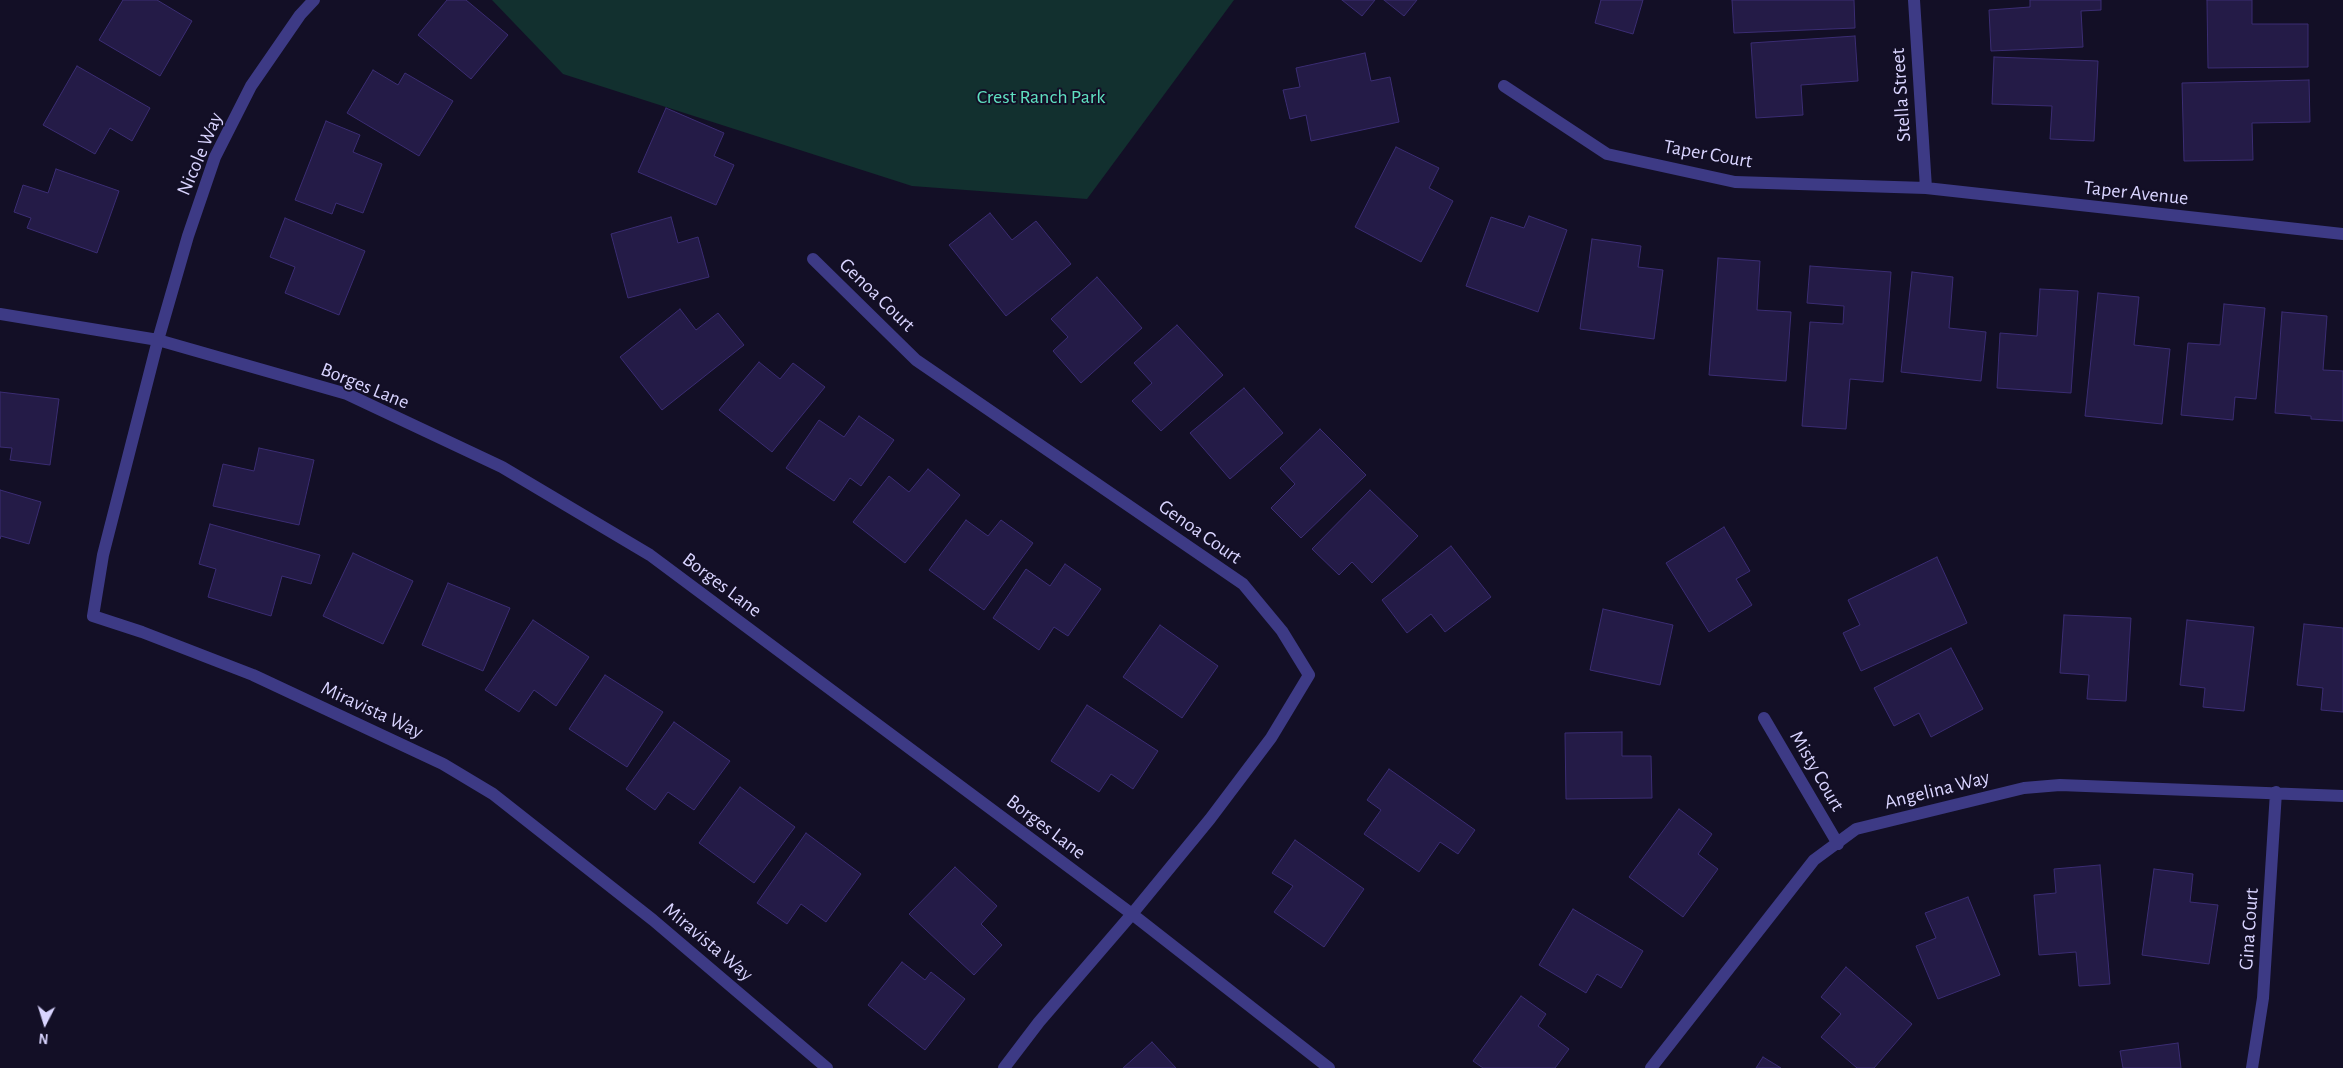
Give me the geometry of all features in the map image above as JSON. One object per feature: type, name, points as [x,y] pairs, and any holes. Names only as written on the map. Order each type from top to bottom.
[{"type":"street","name":"Nicole Way","points":[[158,340],[188,236],[216,157],[251,86],[300,15],[314,0]]},
{"type":"street","name":"Stella Street","points":[[1914,0],[1926,188]]},
{"type":"street","name":"Taper Court","points":[[1504,86],[1607,154],[1736,182],[1926,188]]},
{"type":"street","name":"Taper Avenue","points":[[1926,188],[2343,234]]},
{"type":"street","name":"Genoa Court","points":[[813,259],[916,360],[1243,584],[1282,631],[1309,675],[1270,738],[1210,819],[1132,914]]},
{"type":"street","name":"Borges Lane","points":[[0,314],[158,340],[347,394],[502,467],[650,555],[1132,914],[1329,1068]]},
{"type":"street","name":"Miravista Way","points":[[158,340],[103,555],[93,616],[142,632],[253,675],[443,764],[493,794],[653,920],[827,1068]]},
{"type":"street","name":"Misty Court","points":[[1764,718],[1838,844]]},
{"type":"street","name":"Angelina Way","points":[[1651,1068],[1814,860],[1856,829],[2024,788],[2060,785],[2343,796]]},
{"type":"street","name":"Gina Court","points":[[2252,1068],[2263,998],[2276,792]]},
{"type":"street","points":[[1004,1068],[1039,1022],[1132,914]]},
{"type":"green space","name":"Crest Ranch Park","points":[[492,0],[1234,0],[1087,199],[912,186],[563,74]]},
{"type":"building","points":[[123,0],[157,0],[192,21],[160,76],[99,40]]},
{"type":"building","points":[[447,0],[466,0],[508,35],[471,79],[418,35]]},
{"type":"building","points":[[1342,0],[1375,0],[1362,16]]},
{"type":"building","points":[[1384,0],[1417,0],[1404,16]]},
{"type":"building","points":[[1601,0],[1643,0],[1633,34],[1595,23]]},
{"type":"building","points":[[1732,0],[1854,0],[1855,28],[1734,33]]},
{"type":"building","points":[[2030,0],[2101,0],[2101,10],[2081,11],[2083,47],[1991,51],[1989,10],[2030,7]]},
{"type":"building","points":[[2207,0],[2252,0],[2252,24],[2308,24],[2308,67],[2208,68]]},
{"type":"building","points":[[1855,36],[1858,81],[1801,85],[1803,115],[1756,118],[1751,43]]},
{"type":"building","points":[[1365,53],[1371,81],[1390,77],[1399,122],[1311,141],[1306,115],[1290,119],[1283,90],[1300,87],[1296,68]]},
{"type":"building","points":[[1994,57],[2098,61],[2094,141],[2050,139],[2052,106],[1992,104]]},
{"type":"building","points":[[77,66],[150,108],[132,141],[110,128],[95,154],[43,125]]},
{"type":"building","points":[[373,70],[398,85],[405,73],[453,101],[419,156],[347,113]]},
{"type":"building","points":[[2309,80],[2310,122],[2252,123],[2253,160],[2184,161],[2182,83]]},
{"type":"building","points":[[666,108],[724,133],[714,156],[734,165],[716,205],[638,172]]},
{"type":"building","points":[[326,121],[360,135],[353,152],[382,164],[363,213],[336,203],[332,214],[295,200]]},
{"type":"building","points":[[1396,147],[1439,168],[1429,188],[1453,201],[1421,262],[1355,227]]},
{"type":"building","points":[[56,169],[119,191],[97,253],[27,228],[31,218],[14,212],[23,185],[48,193]]},
{"type":"building","points":[[990,213],[1012,240],[1036,221],[1071,264],[1006,316],[949,245]]},
{"type":"building","points":[[1529,216],[1567,230],[1538,312],[1466,286],[1491,217],[1524,228]]},
{"type":"building","points":[[671,217],[678,243],[698,237],[709,277],[628,298],[611,234]]},
{"type":"building","points":[[285,218],[365,251],[339,315],[285,293],[295,267],[270,257]]},
{"type":"building","points":[[1592,239],[1641,246],[1638,267],[1663,270],[1654,339],[1580,329]]},
{"type":"building","points":[[1718,258],[1760,261],[1757,310],[1791,312],[1786,381],[1709,375]]},
{"type":"building","points":[[1810,266],[1891,272],[1883,382],[1850,379],[1846,429],[1802,426],[1810,322],[1843,324],[1844,306],[1807,303]]},
{"type":"building","points":[[1912,272],[1953,277],[1949,328],[1986,332],[1981,381],[1901,372]]},
{"type":"building","points":[[1097,277],[1142,328],[1081,383],[1053,351],[1068,337],[1051,319]]},
{"type":"building","points":[[2040,289],[2078,291],[2071,393],[1997,388],[2000,333],[2037,336]]},
{"type":"building","points":[[2098,293],[2139,297],[2134,345],[2170,349],[2162,424],[2085,416]]},
{"type":"building","points":[[2224,304],[2265,308],[2256,399],[2235,397],[2233,420],[2181,415],[2188,343],[2220,345]]},
{"type":"building","points":[[680,309],[696,330],[718,313],[744,345],[662,410],[620,357]]},
{"type":"building","points":[[2282,312],[2327,316],[2323,370],[2343,371],[2343,421],[2311,419],[2311,416],[2275,413]]},
{"type":"building","points":[[1177,325],[1223,375],[1161,431],[1132,401],[1152,383],[1134,363]]},
{"type":"building","points":[[759,362],[780,379],[793,363],[825,387],[772,452],[719,410]]},
{"type":"building","points":[[1244,388],[1283,433],[1230,479],[1190,433]]},
{"type":"building","points":[[0,392],[59,399],[50,465],[10,460],[12,448],[0,447]]},
{"type":"building","points":[[859,416],[894,440],[861,486],[850,478],[834,501],[786,468],[819,420],[844,437]]},
{"type":"building","points":[[1320,429],[1366,475],[1301,538],[1271,508],[1295,484],[1280,468]]},
{"type":"building","points":[[259,448],[314,460],[299,525],[213,506],[223,464],[254,471]]},
{"type":"building","points":[[928,469],[960,495],[905,563],[853,522],[889,476],[909,492]]},
{"type":"building","points":[[0,490],[41,502],[29,544],[1,536],[0,539]]},
{"type":"building","points":[[1370,490],[1418,536],[1372,583],[1352,562],[1339,575],[1312,549]]},
{"type":"building","points":[[966,520],[988,536],[1001,520],[1033,543],[984,610],[929,570]]},
{"type":"building","points":[[210,524],[320,555],[311,584],[282,576],[271,616],[208,597],[216,569],[199,564]]},
{"type":"building","points":[[1724,527],[1750,571],[1736,579],[1752,605],[1709,632],[1666,563]]},
{"type":"building","points":[[1451,546],[1491,597],[1445,632],[1431,614],[1407,633],[1382,600]]},
{"type":"building","points":[[353,553],[413,581],[383,644],[323,616]]},
{"type":"building","points":[[1937,557],[1967,623],[1861,671],[1843,633],[1860,625],[1848,600]]},
{"type":"building","points":[[1065,564],[1101,589],[1068,636],[1054,627],[1039,650],[993,618],[1026,569],[1050,586]]},
{"type":"building","points":[[448,583],[510,608],[483,671],[422,645]]},
{"type":"building","points":[[1603,609],[1673,625],[1660,685],[1590,670]]},
{"type":"building","points":[[2064,615],[2131,618],[2126,701],[2087,699],[2089,675],[2060,673]]},
{"type":"building","points":[[533,620],[589,657],[556,706],[534,690],[519,712],[485,690]]},
{"type":"building","points":[[2187,620],[2254,627],[2244,711],[2203,707],[2205,688],[2180,685]]},
{"type":"building","points":[[2304,624],[2343,628],[2343,712],[2321,710],[2323,688],[2297,685]]},
{"type":"building","points":[[1160,625],[1218,666],[1182,718],[1123,677]]},
{"type":"building","points":[[1951,648],[1983,709],[1931,737],[1919,713],[1894,726],[1874,688]]},
{"type":"building","points":[[605,675],[663,712],[627,767],[569,729]]},
{"type":"building","points":[[1087,705],[1158,751],[1133,789],[1111,774],[1099,792],[1051,761]]},
{"type":"building","points":[[674,722],[730,761],[694,810],[668,792],[655,810],[626,789]]},
{"type":"building","points":[[1622,732],[1622,756],[1651,756],[1652,798],[1566,799],[1565,733]]},
{"type":"building","points":[[1389,769],[1475,830],[1458,854],[1440,842],[1419,872],[1364,834],[1381,810],[1367,800]]},
{"type":"building","points":[[740,787],[795,827],[754,883],[699,843]]},
{"type":"building","points":[[1679,809],[1712,834],[1698,854],[1718,869],[1683,917],[1629,877]]},
{"type":"building","points":[[806,833],[861,874],[826,922],[801,904],[787,924],[757,903]]},
{"type":"building","points":[[1295,840],[1364,889],[1324,947],[1274,912],[1293,886],[1272,873]]},
{"type":"building","points":[[2100,865],[2110,984],[2079,986],[2076,952],[2039,955],[2034,895],[2056,893],[2054,869]]},
{"type":"building","points":[[955,867],[997,906],[981,924],[1002,945],[974,975],[909,914]]},
{"type":"building","points":[[2154,869],[2193,874],[2190,902],[2218,905],[2209,964],[2142,955]]},
{"type":"building","points":[[1968,897],[2000,975],[1938,999],[1916,946],[1936,938],[1925,913]]},
{"type":"building","points":[[1573,909],[1643,951],[1621,988],[1597,974],[1586,993],[1539,965]]},
{"type":"building","points":[[902,962],[925,980],[931,972],[965,999],[925,1050],[868,1005]]},
{"type":"building","points":[[1846,967],[1912,1024],[1874,1068],[1857,1068],[1821,1037],[1841,1014],[1821,997]]},
{"type":"building","points":[[1521,996],[1546,1014],[1538,1026],[1569,1049],[1555,1068],[1483,1068],[1473,1061]]},
{"type":"building","points":[[1152,1042],[1176,1068],[1123,1068]]},
{"type":"building","points":[[2178,1043],[2181,1068],[2123,1068],[2120,1051]]},
{"type":"building","points":[[1763,1057],[1781,1068],[1756,1068]]}]
